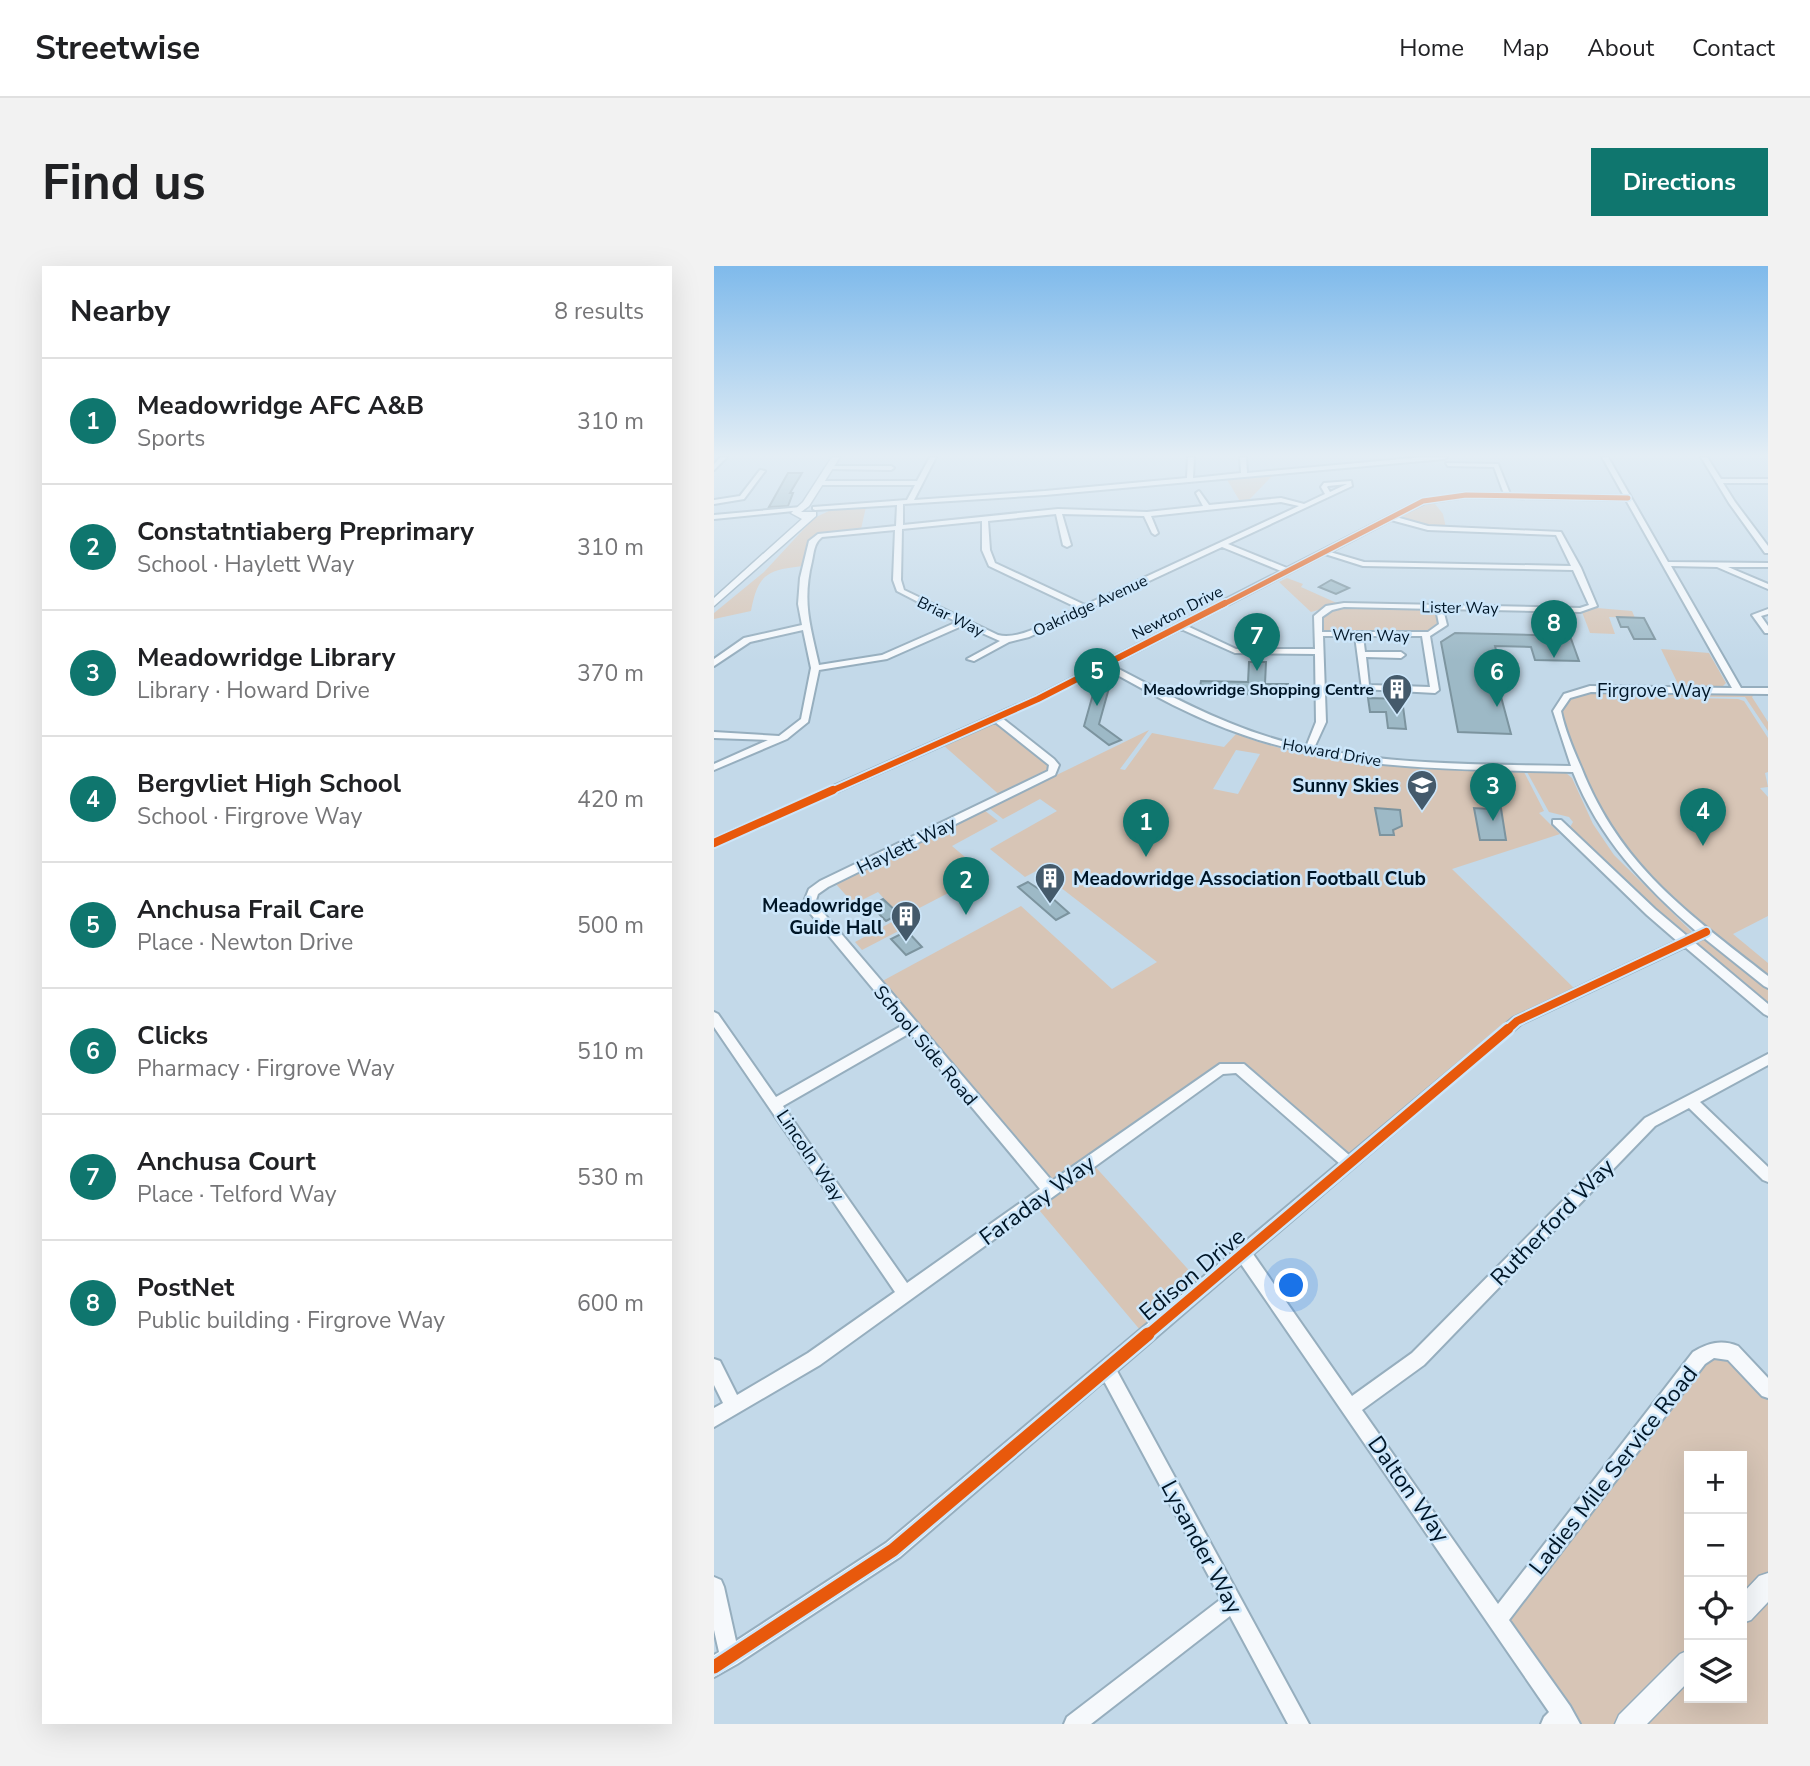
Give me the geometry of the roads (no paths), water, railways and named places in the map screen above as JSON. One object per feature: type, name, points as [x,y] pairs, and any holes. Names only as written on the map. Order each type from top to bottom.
[{"type":"main road","points":[[714,603],[780,543],[795,525]]},
{"type":"main road","points":[[1747,1606],[1768,1585]]},
{"type":"main road","points":[[1628,1724],[1684,1668]]},
{"type":"street","points":[[714,767],[784,737],[805,720],[815,668],[802,604],[804,578],[814,539],[825,534],[918,525]]},
{"type":"street","points":[[985,525],[986,550],[992,564],[1085,608]]},
{"type":"street","points":[[1062,525],[1067,545]]},
{"type":"street","points":[[1151,525],[1154,533]]},
{"type":"street","name":"Oakridge Avenue","points":[[971,659],[1264,525]]},
{"type":"street","name":"Newton Drive","points":[[716,840],[997,719],[1376,525]]},
{"type":"street","points":[[1324,552],[1363,564],[1577,568],[1563,535],[1557,532],[1428,528],[1418,525]]},
{"type":"street","points":[[1643,525],[1738,691],[1768,691]]},
{"type":"street","points":[[1749,525],[1768,551]]},
{"type":"street","name":"Briar Way","points":[[899,527],[897,580],[901,591],[963,622],[1008,640]]},
{"type":"street","points":[[1222,544],[1287,571]]},
{"type":"street","points":[[1665,564],[1768,565]]},
{"type":"street","points":[[1717,564],[1768,587]]},
{"type":"street","name":"Lister Way","points":[[1329,608],[1344,605],[1591,608],[1594,603],[1577,568]]},
{"type":"street","name":"Wren Way","points":[[1318,634],[1426,635],[1442,628],[1438,607]]},
{"type":"street","name":"Wren Way","points":[[1309,750],[1321,722],[1318,616],[1329,608]]},
{"type":"street","points":[[1768,611],[1756,615],[1768,631]]},
{"type":"street","points":[[815,668],[884,657],[963,622]]},
{"type":"street","points":[[1181,626],[1230,650],[1319,652]]},
{"type":"street","points":[[714,663],[747,640],[806,627]]},
{"type":"street","points":[[1359,635],[1365,687],[1435,690],[1426,635]]},
{"type":"street","points":[[1360,654],[1401,655]]},
{"type":"street","name":"Howard Drive","points":[[1105,665],[1226,725],[1309,750],[1398,764],[1576,769]]},
{"type":"street","name":"Firgrove Way","points":[[1738,691],[1596,689],[1570,694],[1559,704],[1557,714],[1599,823],[1618,849],[1654,888],[1768,984]]},
{"type":"street","name":"Haylett Way","points":[[811,895],[824,884],[1050,775],[1054,765],[997,719]]},
{"type":"street","points":[[714,735],[734,738],[784,737]]},
{"type":"street","points":[[1557,822],[1685,942],[1768,1011]]},
{"type":"street","name":"School Side Road","points":[[811,895],[809,906],[1051,1191]]},
{"type":"street","name":"Edison Drive","points":[[722,1662],[893,1550],[1524,1016],[1706,932]]},
{"type":"street","name":"Lincoln Way","points":[[714,1017],[906,1294]]},
{"type":"street","points":[[775,1104],[910,1027]]},
{"type":"street","name":"Rutherford Way","points":[[1352,1407],[1418,1359],[1650,1122],[1768,1059]]},
{"type":"street","name":"Faraday Way","points":[[714,1418],[814,1359],[1220,1069],[1239,1068],[1350,1164]]},
{"type":"street","points":[[1691,1101],[1768,1176]]},
{"type":"street","name":"Dalton Way","points":[[1244,1255],[1499,1618],[1561,1720]]},
{"type":"street","name":"Ladies Mile Service Road","points":[[1499,1618],[1699,1358],[1712,1350],[1732,1352],[1768,1390]]},
{"type":"street","points":[[714,1367],[734,1407]]},
{"type":"street","name":"Lysander Way","points":[[1107,1370],[1299,1724]]},
{"type":"street","points":[[714,1587],[722,1662]]},
{"type":"street","points":[[1074,1724],[1232,1603]]},
{"type":"place","name":"PostNet","points":[[1554,658]]},
{"type":"place","name":"Anchusa Court","points":[[1257,671]]},
{"type":"place","name":"Anchusa Frail Care","points":[[1097,706]]},
{"type":"place","name":"Clicks","points":[[1497,707]]},
{"type":"place","name":"Meadowridge Shopping Centre","points":[[1397,716]]},
{"type":"place","name":"Sunny Skies","points":[[1422,812]]},
{"type":"place","name":"Meadowridge Library","points":[[1493,821]]},
{"type":"place","name":"Bergvliet High School","points":[[1703,846]]},
{"type":"place","name":"Meadowridge AFC A&B","points":[[1146,857]]},
{"type":"place","name":"Meadowridge Association Football Club","points":[[1050,905]]},
{"type":"place","name":"Constatntiaberg Preprimary","points":[[966,915]]},
{"type":"place","name":"Meadowridge Guide Hall","points":[[906,943]]}]
